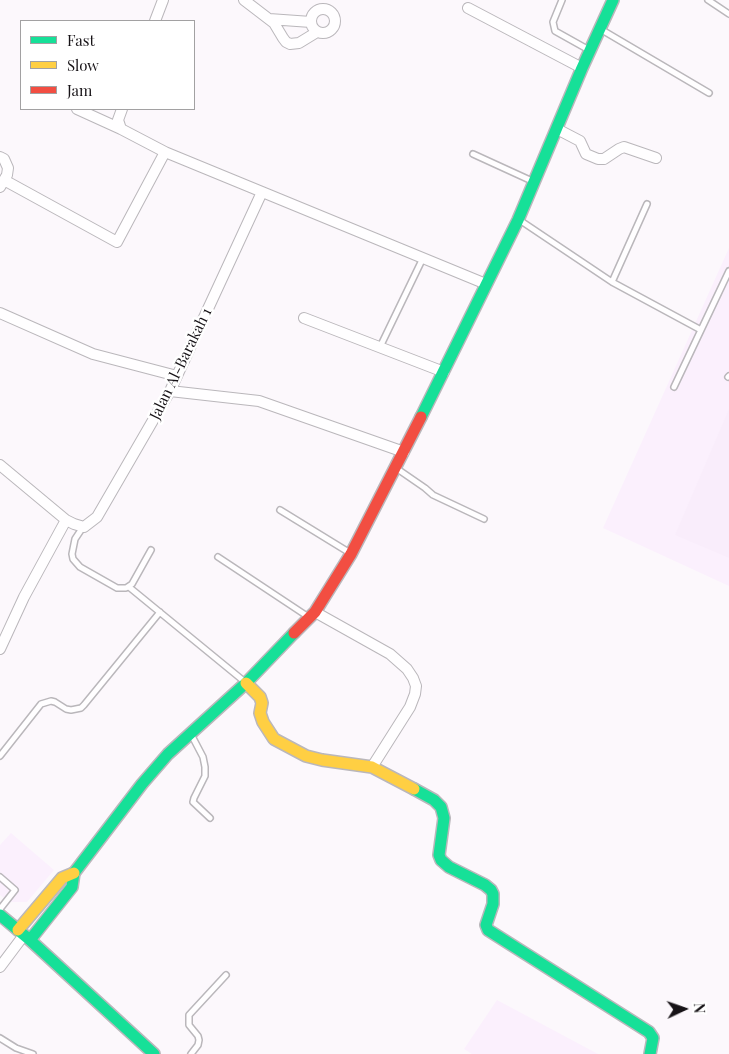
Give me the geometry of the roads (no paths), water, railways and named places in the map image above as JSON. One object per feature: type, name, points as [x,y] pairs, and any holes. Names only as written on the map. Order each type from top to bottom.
[{"type":"street","points":[[155,20],[163,0]]},
{"type":"street","points":[[244,0],[276,24],[286,42],[290,44],[299,43],[317,32]]},
{"type":"street","points":[[0,967],[62,878],[74,873],[142,784],[168,754],[246,682],[312,615],[328,592],[351,554],[396,468],[518,220],[582,68],[613,0]]},
{"type":"street","points":[[324,8],[331,11],[335,17],[335,24],[331,30],[324,33],[317,32],[311,22],[312,14],[324,8]]},
{"type":"street","points":[[468,8],[582,68]]},
{"type":"street","points":[[269,19],[311,22]]},
{"type":"street","points":[[79,110],[165,152],[486,284]]},
{"type":"street","points":[[121,129],[118,120],[122,110]]},
{"type":"street","points":[[557,128],[580,142],[586,154],[598,159],[604,159],[619,148],[624,147],[656,158]]},
{"type":"street","points":[[0,157],[8,168],[2,184],[116,242],[165,152]]},
{"type":"street","name":"Jalan Al-Barakah 1","points":[[84,527],[97,517],[170,391],[262,192]]},
{"type":"street","points":[[0,313],[93,354],[177,376]]},
{"type":"street","points":[[304,318],[444,372]]},
{"type":"street","points":[[170,391],[259,401],[404,452]]},
{"type":"street","points":[[0,465],[66,520],[84,527]]},
{"type":"street","points":[[0,649],[24,597],[66,520]]},
{"type":"street","points":[[312,615],[390,654],[413,678],[416,686],[410,707],[372,767]]},
{"type":"street","points":[[246,682],[260,697],[262,703],[260,713],[263,722],[274,739],[306,756],[372,767],[434,800],[441,807],[444,818],[439,855],[444,864],[491,890],[493,894],[486,925],[488,930],[649,1032],[653,1038],[650,1054]]},
{"type":"street","points":[[0,915],[154,1054]]},
{"type":"lane","points":[[562,0],[553,22],[555,31],[590,50]]},
{"type":"lane","points":[[708,0],[729,14]]},
{"type":"lane","points":[[600,29],[709,93]]},
{"type":"lane","points":[[473,154],[534,182]]},
{"type":"lane","points":[[612,282],[647,204]]},
{"type":"lane","points":[[518,220],[612,282],[702,330]]},
{"type":"lane","points":[[380,347],[422,258]]},
{"type":"lane","points":[[674,387],[729,271]]},
{"type":"lane","points":[[396,468],[433,495],[484,519]]},
{"type":"lane","points":[[280,510],[351,554]]},
{"type":"lane","points":[[84,527],[76,539],[72,559],[80,567],[118,588],[126,588],[132,584],[151,550]]},
{"type":"lane","points":[[218,557],[312,615]]},
{"type":"lane","points":[[129,587],[246,682]]},
{"type":"lane","points":[[0,756],[41,704],[50,701],[56,702],[71,710],[84,705],[160,612]]},
{"type":"lane","points":[[190,733],[203,757],[206,767],[205,776],[193,802],[210,818]]},
{"type":"lane","points":[[0,877],[15,890],[0,909]]},
{"type":"lane","points":[[190,1054],[198,1045],[199,1040],[189,1025],[189,1015],[226,975]]},
{"type":"lane","points":[[0,1038],[16,1048],[32,1054]]}]
